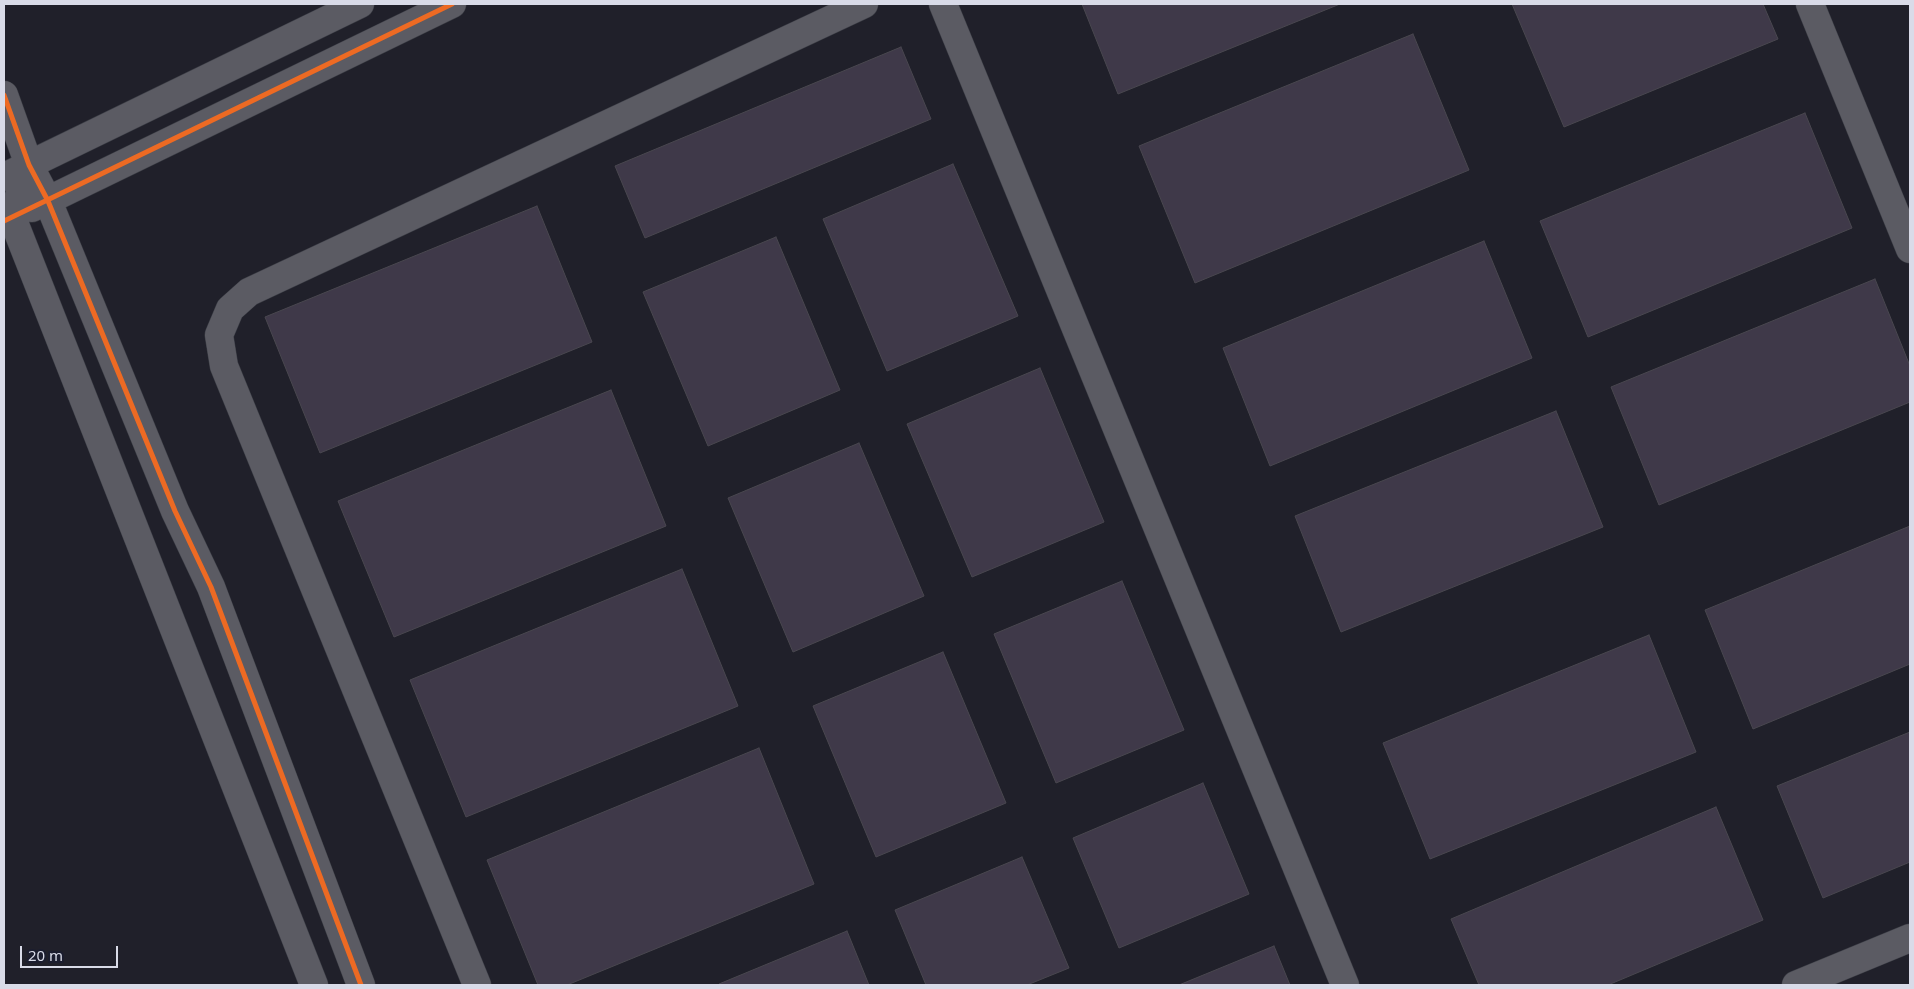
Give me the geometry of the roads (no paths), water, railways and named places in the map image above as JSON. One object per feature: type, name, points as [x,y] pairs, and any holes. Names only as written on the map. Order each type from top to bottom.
[{"type":"street","points":[[4,177],[360,4]]},
{"type":"street","points":[[8,219],[452,4]]},
{"type":"street","points":[[477,985],[224,366],[219,334],[230,308],[249,292],[864,4]]},
{"type":"street","points":[[943,4],[1345,985]]},
{"type":"street","points":[[1810,4],[1910,249]]},
{"type":"street","points":[[4,94],[29,165],[48,201],[175,511],[211,587],[362,985]]},
{"type":"street","points":[[29,165],[8,219],[314,985]]},
{"type":"street","points":[[1796,985],[1910,938]]}]
